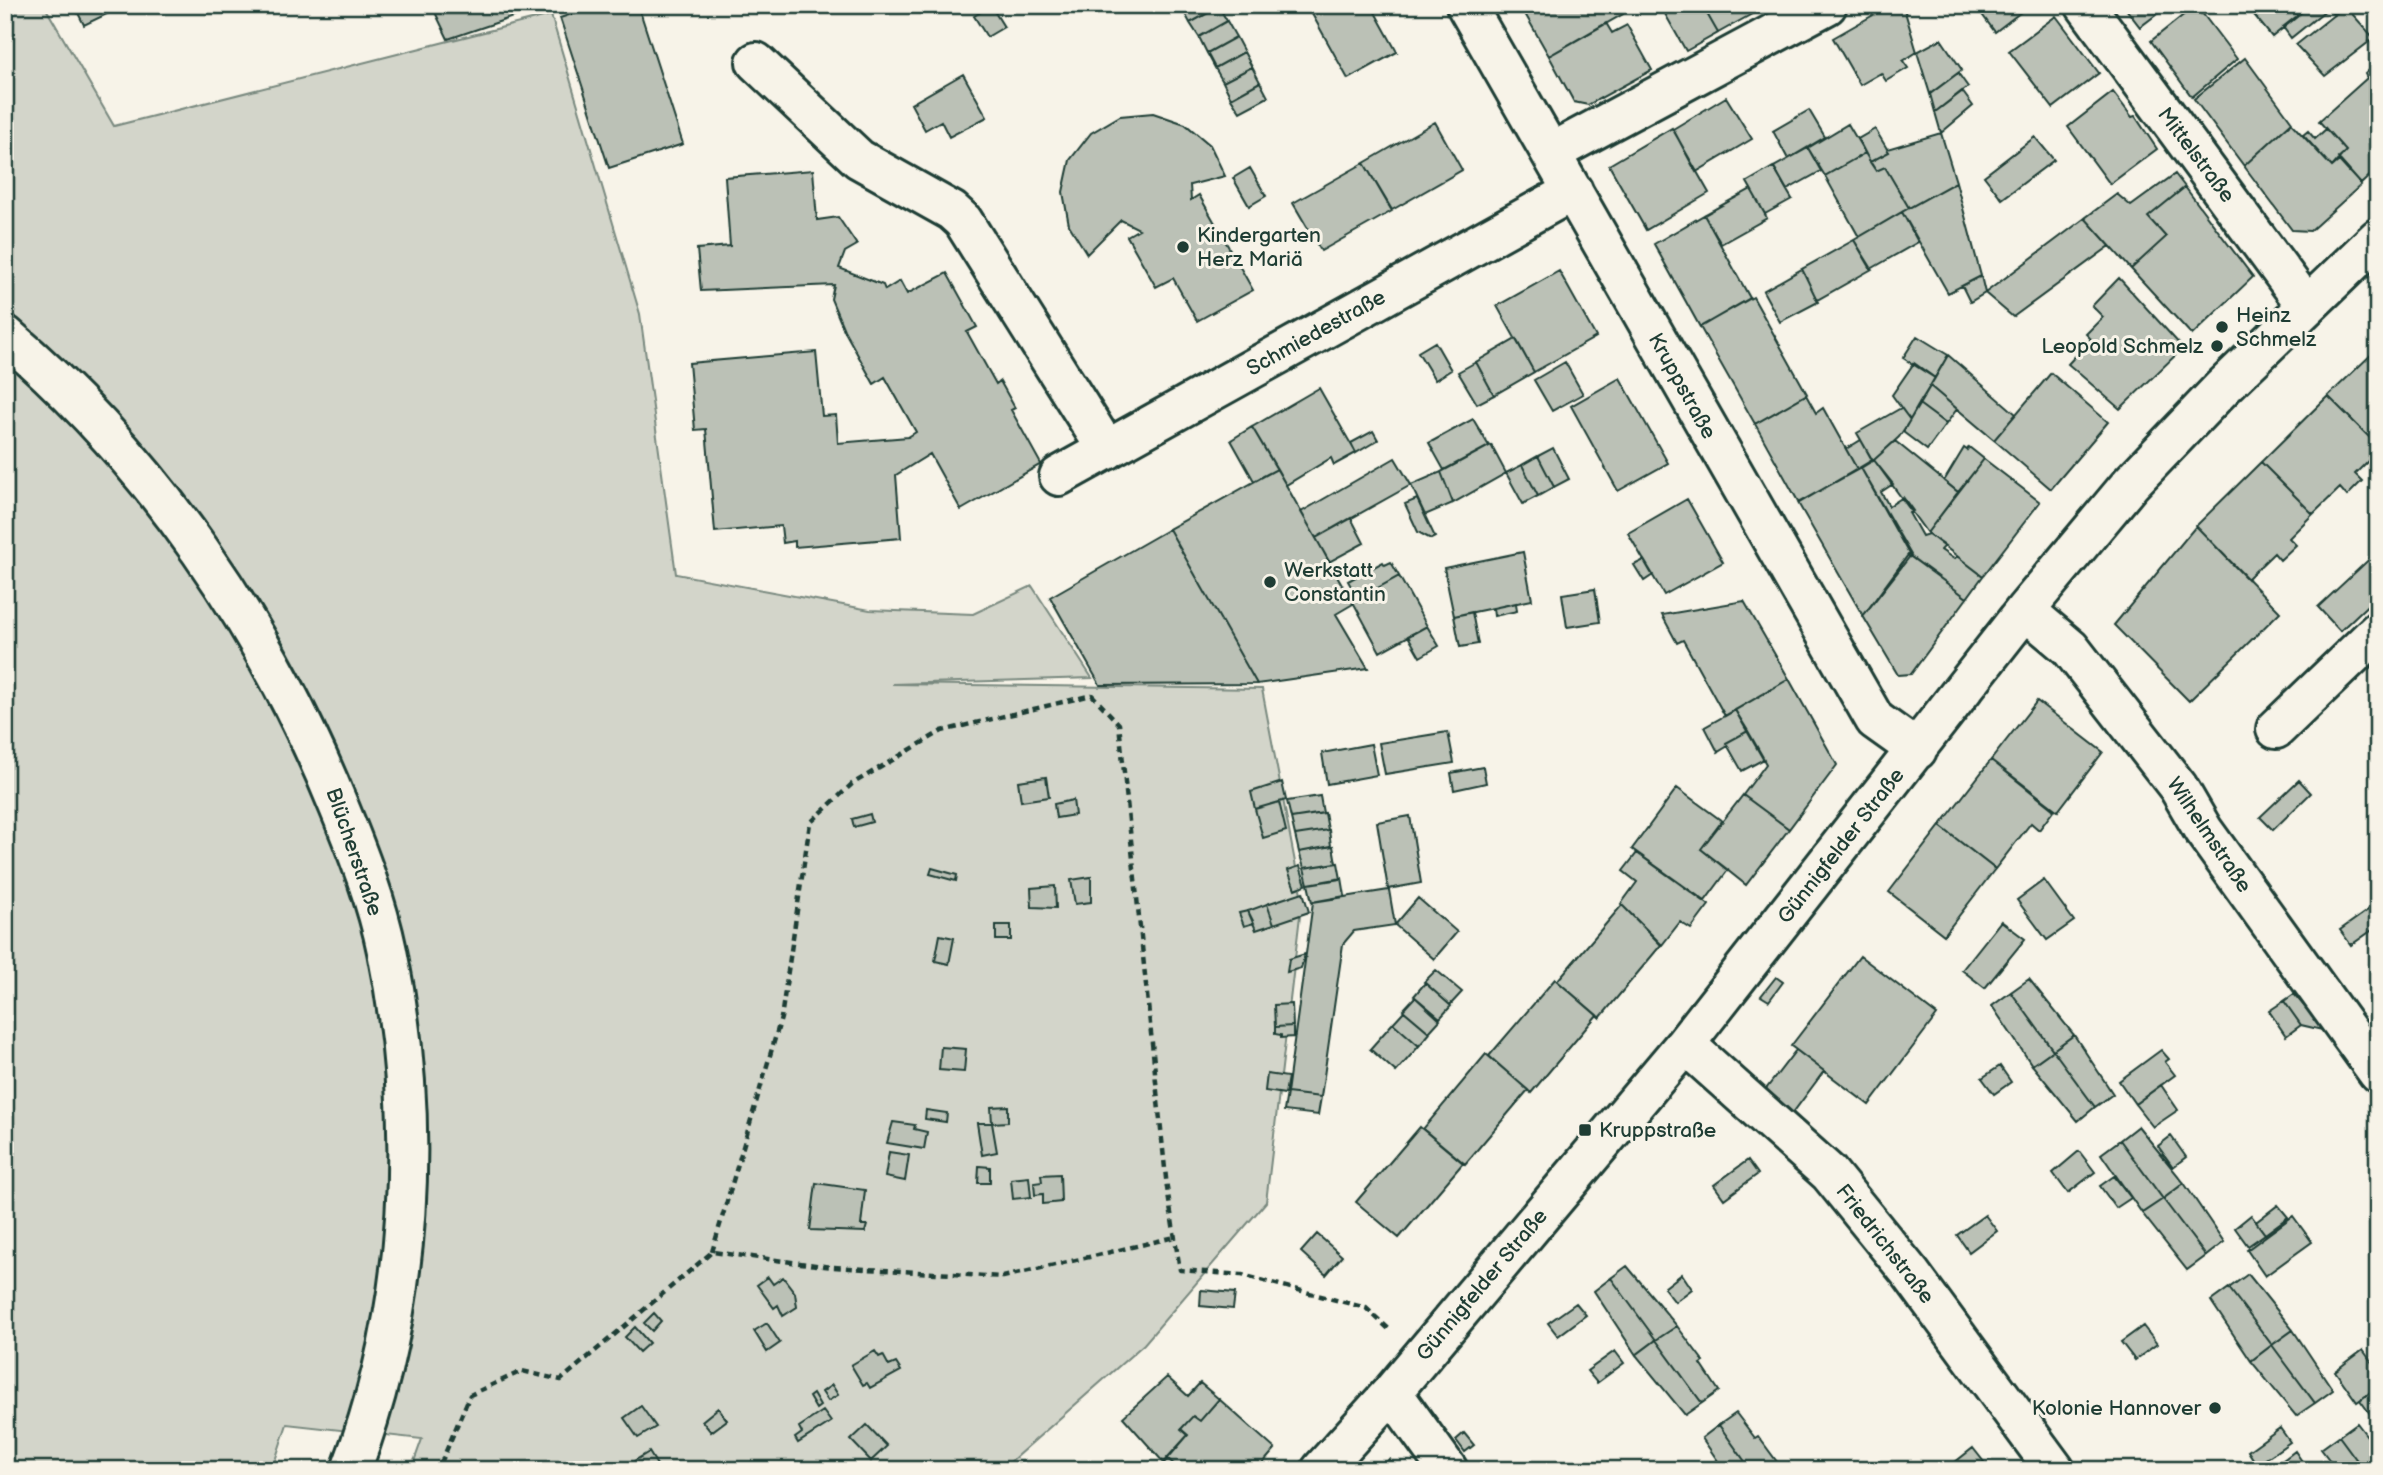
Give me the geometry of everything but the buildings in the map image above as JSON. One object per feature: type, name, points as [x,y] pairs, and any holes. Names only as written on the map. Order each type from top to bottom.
[{"type":"street","name":"Kruppstraße","points":[[1466,5],[1875,720],[1917,750]]},
{"type":"street","points":[[1551,153],[1827,5]]},
{"type":"street","name":"Mittelstraße","points":[[2085,5],[2306,305]]},
{"type":"street","points":[[756,62],[859,159],[952,211],[964,221],[1107,450]]},
{"type":"street","name":"Schmiedestraße","points":[[1059,476],[1573,191]]},
{"type":"street","name":"Günnigfelder Straße","points":[[1321,1470],[1392,1392],[1685,1044],[2025,610],[2131,482],[2306,305],[2378,238]]},
{"type":"street","name":"Blücherstraße","points":[[5,335],[119,445],[195,541],[258,640],[313,743],[355,845],[383,936],[404,1064],[408,1181],[394,1320],[363,1438],[351,1470]]},
{"type":"street","name":"Wilhelmstraße","points":[[2025,610],[2070,648],[2178,786],[2203,830],[2378,1073]]},
{"type":"street","points":[[2276,729],[2378,631]]},
{"type":"street","name":"Friedrichstraße","points":[[1685,1044],[1829,1173],[1911,1274],[2055,1470]]},
{"type":"street","points":[[1392,1392],[1448,1470]]},
{"type":"path","points":[[441,1463],[470,1395],[522,1371],[561,1380],[712,1252],[781,1018],[810,823],[852,784],[942,731],[1092,695],[1119,724],[1180,1270],[1242,1275],[1366,1308],[1420,1358]]},
{"type":"path","points":[[712,1252],[832,1267],[1003,1277],[1175,1237]]},
{"type":"shaded area","points":[[5,5],[44,5],[114,126],[551,15],[640,314],[676,574],[870,610],[973,614],[1032,586],[1092,678],[892,684],[1262,689],[1302,899],[1266,1202],[1144,1344],[1001,1470],[411,1470],[422,1439],[287,1424],[272,1470],[5,1470]]},
{"type":"place","name":"Kindergarten Herz Mariä","points":[[1183,247]]},
{"type":"place","name":"Heinz Schmelz","points":[[2222,327]]},
{"type":"place","name":"Leopold Schmelz","points":[[2217,346]]},
{"type":"place","name":"Werkstatt Constantin","points":[[1270,582]]},
{"type":"place","name":"Kruppstraße","points":[[1585,1130]]},
{"type":"place","name":"Kolonie Hannover","points":[[2215,1408]]}]
